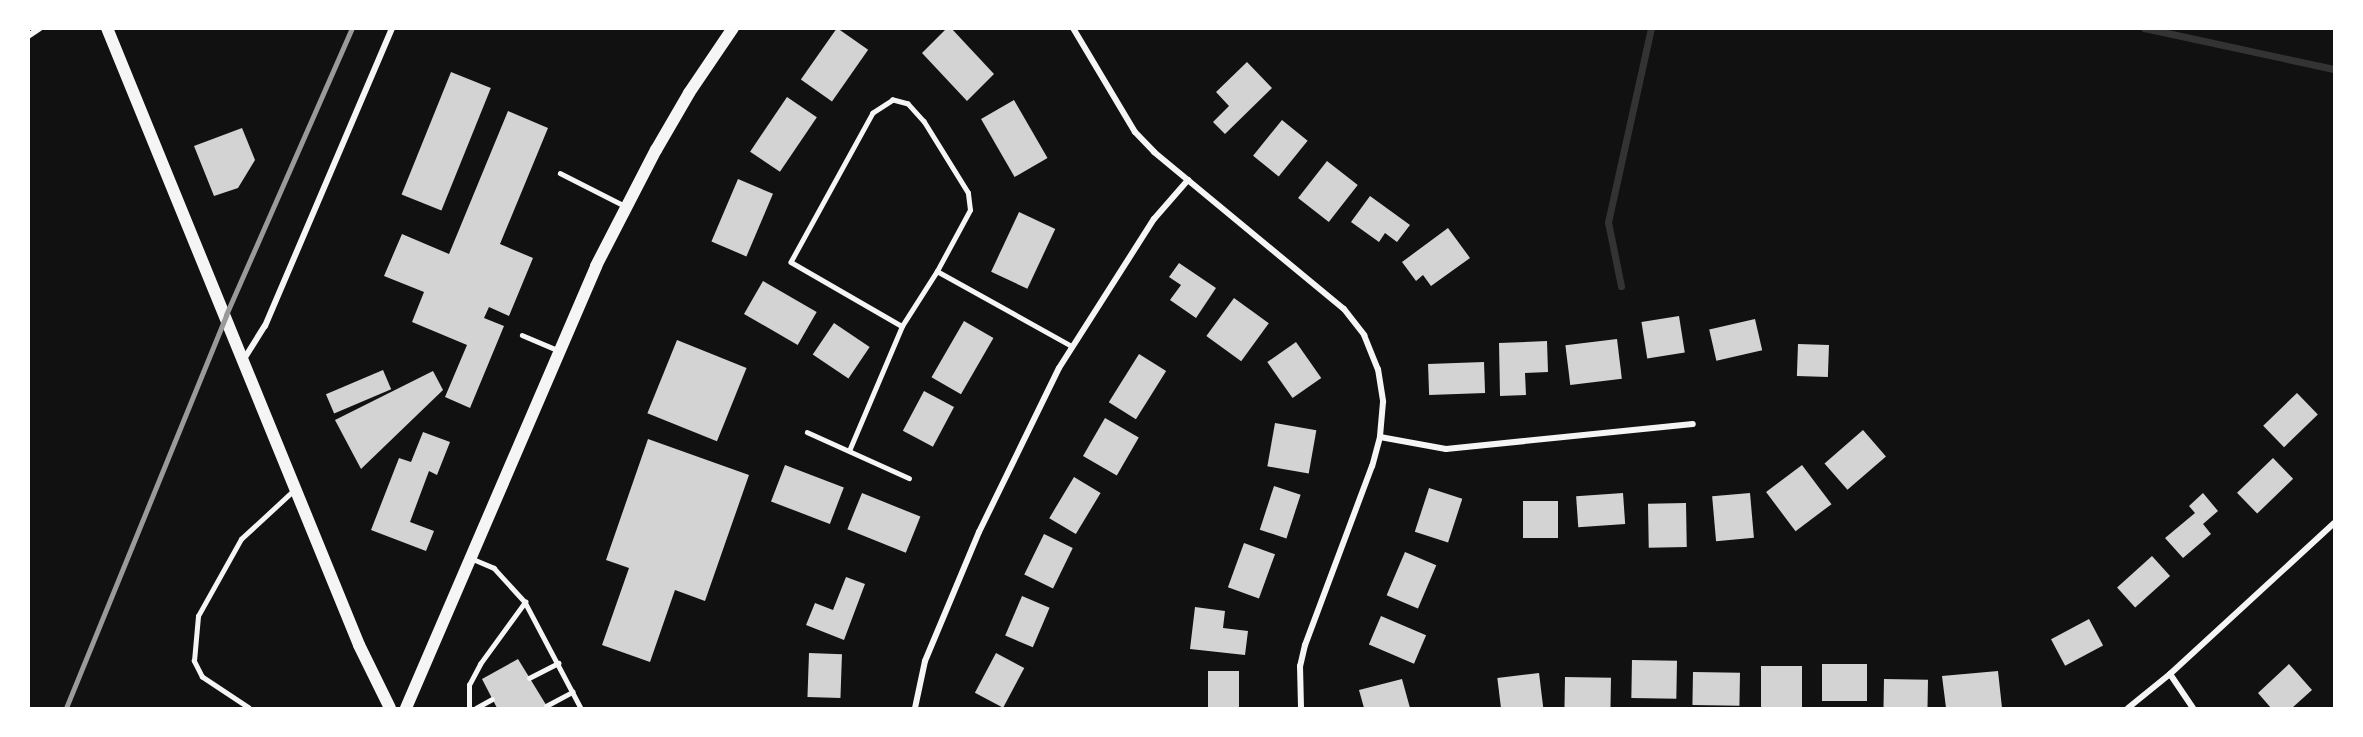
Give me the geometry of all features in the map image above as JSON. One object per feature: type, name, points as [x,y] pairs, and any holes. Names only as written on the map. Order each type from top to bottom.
[{"type":"main road","points":[[107,28],[359,645],[390,708]]},
{"type":"main road","points":[[406,708],[596,266],[689,93],[733,28]]},
{"type":"street","points":[[28,36],[40,28]]},
{"type":"street","points":[[244,359],[264,326],[392,28]]},
{"type":"street","points":[[1073,28],[1135,132],[1154,152],[1328,293],[1355,322],[1372,351],[1382,386],[1380,437],[1372,466],[1305,645],[1300,666],[1301,708]]},
{"type":"street","points":[[915,708],[925,661],[1025,434],[1072,346],[1154,219],[1188,180]]},
{"type":"street","points":[[1380,437],[1446,449],[1693,424]]},
{"type":"street","points":[[2128,708],[2170,674],[2334,523]]},
{"type":"street","points":[[2170,674],[2193,708]]},
{"type":"lane","points":[[849,451],[902,326],[937,271],[970,210],[968,193],[924,122],[909,104],[893,100],[873,113],[791,262],[902,326]]},
{"type":"lane","points":[[560,173],[627,207]]},
{"type":"lane","points":[[937,271],[1072,346]]},
{"type":"lane","points":[[522,335],[560,351]]},
{"type":"lane","points":[[807,432],[909,478]]},
{"type":"lane","points":[[249,708],[202,677],[194,661],[198,616],[241,539],[259,520],[296,489]]},
{"type":"lane","points":[[471,559],[494,568],[525,602],[581,708]]},
{"type":"lane","points":[[469,708],[469,685],[480,664],[525,602]]},
{"type":"lane","points":[[529,678],[558,663]]},
{"type":"lane","points":[[546,706],[572,692]]},
{"type":"lane","points":[[476,708],[492,699]]},
{"type":"building","points":[[837,28],[868,50],[832,101],[801,80]]},
{"type":"building","points":[[947,28],[951,28],[994,74],[967,101],[922,53]]},
{"type":"building","points":[[1247,62],[1272,88],[1225,134],[1213,122],[1229,106],[1216,92]]},
{"type":"building","points":[[451,72],[491,88],[441,210],[402,194]]},
{"type":"building","points":[[787,97],[817,117],[780,172],[750,152]]},
{"type":"building","points":[[1014,100],[1048,158],[1015,177],[981,119]]},
{"type":"building","points":[[508,111],[548,128],[500,244],[533,258],[509,316],[489,307],[484,318],[504,326],[470,408],[445,397],[467,345],[412,322],[424,292],[384,276],[402,234],[449,254]]},
{"type":"building","points":[[1282,120],[1308,141],[1279,177],[1253,156]]},
{"type":"building","points":[[242,128],[255,160],[238,188],[214,196],[194,146]]},
{"type":"building","points":[[1327,161],[1358,185],[1329,222],[1298,198]]},
{"type":"building","points":[[738,179],[773,194],[746,256],[711,242]]},
{"type":"building","points":[[1370,196],[1410,225],[1397,242],[1385,233],[1379,242],[1351,222]]},
{"type":"building","points":[[1019,212],[1055,229],[1027,289],[991,272]]},
{"type":"building","points":[[1448,228],[1470,258],[1431,286],[1423,275],[1416,281],[1402,262]]},
{"type":"building","points":[[1179,263],[1216,288],[1196,318],[1170,300],[1181,285],[1169,277]]},
{"type":"building","points":[[763,281],[817,312],[798,345],[744,314]]},
{"type":"building","points":[[1234,298],[1269,323],[1241,361],[1206,336]]},
{"type":"building","points":[[1679,316],[1685,353],[1647,358],[1641,322]]},
{"type":"building","points":[[1755,319],[1762,350],[1716,361],[1709,330]]},
{"type":"building","points":[[964,321],[993,338],[961,394],[932,377]]},
{"type":"building","points":[[834,323],[870,347],[848,379],[813,355]]},
{"type":"building","points":[[1617,339],[1622,379],[1570,385],[1565,345]]},
{"type":"building","points":[[677,340],[747,368],[717,441],[647,413]]},
{"type":"building","points":[[1547,341],[1548,372],[1525,373],[1526,395],[1500,396],[1499,343]]},
{"type":"building","points":[[1296,342],[1321,378],[1293,398],[1267,362]]},
{"type":"building","points":[[1798,344],[1829,345],[1828,377],[1797,376]]},
{"type":"building","points":[[1139,354],[1166,371],[1136,419],[1109,402]]},
{"type":"building","points":[[1484,362],[1485,393],[1429,395],[1428,364]]},
{"type":"building","points":[[383,370],[391,389],[334,414],[326,394]]},
{"type":"building","points":[[433,371],[443,390],[361,469],[335,420]]},
{"type":"building","points":[[924,391],[954,407],[933,447],[903,431]]},
{"type":"building","points":[[2297,393],[2318,415],[2284,447],[2263,426]]},
{"type":"building","points":[[1105,418],[1139,438],[1117,476],[1083,456]]},
{"type":"building","points":[[1275,423],[1316,430],[1309,474],[1267,466]]},
{"type":"building","points":[[1863,430],[1886,456],[1847,490],[1825,463]]},
{"type":"building","points":[[423,432],[450,442],[437,475],[429,471],[410,522],[434,531],[426,551],[371,530],[399,458],[411,462]]},
{"type":"building","points":[[648,439],[749,475],[705,601],[675,590],[650,662],[602,645],[629,568],[606,560]]},
{"type":"building","points":[[2273,458],[2293,479],[2257,514],[2237,493]]},
{"type":"building","points":[[785,465],[844,488],[830,524],[771,501]]},
{"type":"building","points":[[1802,465],[1831,504],[1796,531],[1766,492]]},
{"type":"building","points":[[1074,477],[1101,493],[1076,534],[1049,518]]},
{"type":"building","points":[[1274,486],[1301,495],[1286,538],[1260,530]]},
{"type":"building","points":[[1429,488],[1462,499],[1448,543],[1415,532]]},
{"type":"building","points":[[862,493],[920,517],[906,553],[847,529]]},
{"type":"building","points":[[1623,493],[1625,524],[1578,527],[1576,496]]},
{"type":"building","points":[[1750,493],[1754,538],[1716,541],[1712,496]]},
{"type":"building","points":[[2203,493],[2218,511],[2203,524],[2211,534],[2183,558],[2165,538],[2195,513],[2189,506]]},
{"type":"building","points":[[1523,501],[1558,501],[1558,538],[1523,538]]},
{"type":"building","points":[[1686,503],[1687,547],[1649,548],[1648,504]]},
{"type":"building","points":[[1044,534],[1073,548],[1053,588],[1024,574]]},
{"type":"building","points":[[1244,543],[1275,554],[1259,598],[1228,587]]},
{"type":"building","points":[[1405,552],[1436,565],[1418,609],[1387,595]]},
{"type":"building","points":[[2152,556],[2170,576],[2135,608],[2117,587]]},
{"type":"building","points":[[846,577],[865,584],[844,640],[806,625],[815,603],[833,610]]},
{"type":"building","points":[[1022,596],[1050,608],[1033,647],[1005,636]]},
{"type":"building","points":[[1195,607],[1225,611],[1223,628],[1248,631],[1245,655],[1190,649]]},
{"type":"building","points":[[1381,616],[1426,635],[1414,664],[1369,645]]},
{"type":"building","points":[[2089,619],[2103,645],[2065,666],[2051,639]]},
{"type":"building","points":[[809,653],[842,654],[840,698],[807,697]]},
{"type":"building","points":[[996,653],[1024,668],[1003,708],[975,693]]},
{"type":"building","points":[[518,659],[548,708],[497,708],[482,679]]},
{"type":"building","points":[[1632,660],[1677,661],[1676,699],[1631,698]]},
{"type":"building","points":[[1822,664],[1867,664],[1867,701],[1822,701]]},
{"type":"building","points":[[2289,664],[2312,690],[2292,708],[2271,708],[2258,693]]},
{"type":"building","points":[[1761,666],[1802,666],[1802,708],[1761,708]]},
{"type":"building","points":[[1208,671],[1239,671],[1239,708],[1208,708]]},
{"type":"building","points":[[1998,671],[2002,708],[1946,708],[1942,676]]},
{"type":"building","points":[[1693,672],[1740,673],[1739,706],[1692,705]]},
{"type":"building","points":[[1539,673],[1543,708],[1501,708],[1497,678]]},
{"type":"building","points":[[1565,677],[1611,678],[1610,708],[1564,708]]},
{"type":"building","points":[[1402,679],[1410,708],[1364,708],[1359,690]]},
{"type":"building","points":[[1884,679],[1928,680],[1928,708],[1883,708]]},
{"type":"waterway","points":[[1621,286],[1608,222],[1651,28]]},
{"type":"waterway","points":[[2144,28],[2334,69]]},
{"type":"railway","points":[[66,708],[226,315],[352,28]]}]
